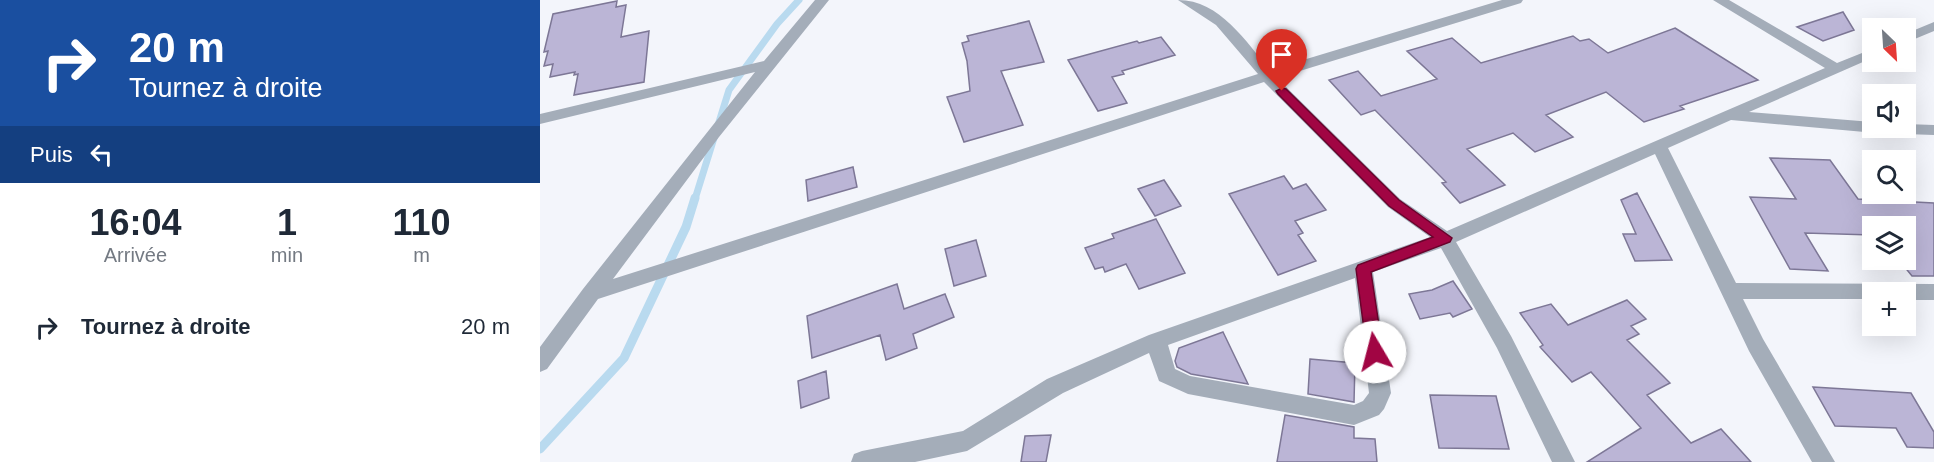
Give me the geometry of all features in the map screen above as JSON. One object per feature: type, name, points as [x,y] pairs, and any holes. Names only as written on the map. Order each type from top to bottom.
[{"type":"street","points":[[540,363],[590,294],[769,64],[822,0]]},
{"type":"street","points":[[1185,0],[1221,22],[1267,76],[1394,203],[1445,238],[1504,342],[1564,462]]},
{"type":"street","points":[[590,294],[1267,76],[1516,0]]},
{"type":"street","points":[[1720,0],[1837,69]]},
{"type":"street","points":[[1916,34],[1934,26]]},
{"type":"street","points":[[862,462],[967,441],[1055,386],[1156,341],[1445,238],[1862,58]]},
{"type":"street","points":[[540,119],[769,64]]},
{"type":"street","points":[[1729,116],[1862,126]]},
{"type":"street","points":[[1916,129],[1934,130]]},
{"type":"street","points":[[1659,146],[1756,345],[1824,462]]},
{"type":"street","points":[[1156,341],[1166,375],[1188,386],[1354,415],[1370,411],[1378,402],[1380,393],[1363,269]]},
{"type":"street","points":[[1731,291],[1934,292]]},
{"type":"building","points":[[617,1],[616,7],[626,5],[621,37],[649,31],[644,82],[574,95],[578,74],[574,75],[575,72],[550,77],[553,64],[544,66],[548,51],[544,52],[553,14]]},
{"type":"building","points":[[1843,12],[1854,30],[1823,41],[1797,27]]},
{"type":"building","points":[[1029,21],[1044,62],[1001,71],[1023,125],[964,142],[947,97],[970,91],[967,61],[962,43],[969,41],[967,36]]},
{"type":"building","points":[[1675,28],[1758,80],[1680,106],[1684,109],[1644,122],[1606,92],[1546,115],[1573,137],[1535,152],[1513,133],[1467,149],[1505,185],[1460,203],[1442,183],[1446,182],[1375,110],[1361,115],[1329,80],[1358,71],[1381,96],[1437,79],[1407,51],[1452,38],[1481,63],[1573,36],[1580,41],[1589,39],[1608,53]]},
{"type":"building","points":[[1161,37],[1175,55],[1122,71],[1124,74],[1112,77],[1127,103],[1098,111],[1068,60],[1137,41],[1139,43]]},
{"type":"building","points":[[1770,158],[1830,160],[1858,199],[1862,199],[1862,204],[1934,203],[1934,276],[1912,276],[1907,270],[1916,270],[1916,216],[1862,216],[1862,235],[1805,233],[1828,271],[1790,269],[1750,197],[1796,199]]},
{"type":"building","points":[[853,167],[857,187],[808,201],[806,180]]},
{"type":"building","points":[[1284,176],[1293,189],[1306,184],[1326,210],[1295,221],[1303,233],[1298,235],[1316,261],[1278,275],[1229,194]]},
{"type":"building","points":[[1164,180],[1181,206],[1155,216],[1138,189]]},
{"type":"building","points":[[1637,193],[1672,260],[1635,261],[1623,234],[1636,234],[1621,200]]},
{"type":"building","points":[[1156,219],[1185,273],[1139,289],[1126,264],[1105,272],[1103,267],[1095,269],[1085,248],[1114,238],[1112,234]]},
{"type":"building","points":[[976,240],[986,276],[954,286],[945,249]]},
{"type":"building","points":[[1453,281],[1472,309],[1453,317],[1450,313],[1420,319],[1409,294],[1432,290]]},
{"type":"building","points":[[897,284],[904,309],[945,294],[954,317],[913,334],[917,348],[886,360],[880,335],[812,358],[807,316]]},
{"type":"building","points":[[1627,300],[1646,319],[1631,326],[1639,334],[1627,340],[1670,383],[1647,395],[1691,443],[1721,429],[1751,462],[1587,462],[1641,428],[1591,372],[1572,382],[1540,347],[1543,345],[1520,313],[1551,304],[1568,325]]},
{"type":"building","points":[[1223,332],[1248,384],[1191,374],[1177,367],[1175,361],[1179,348]]},
{"type":"building","points":[[1310,359],[1355,363],[1354,402],[1308,394]]},
{"type":"building","points":[[826,371],[829,398],[801,408],[798,381]]},
{"type":"building","points":[[1813,387],[1911,393],[1934,432],[1934,448],[1907,447],[1896,428],[1835,426]]},
{"type":"building","points":[[1430,395],[1496,396],[1509,449],[1439,448]]},
{"type":"building","points":[[1285,415],[1354,427],[1354,438],[1375,439],[1377,462],[1277,462]]},
{"type":"building","points":[[1051,435],[1046,462],[1021,462],[1025,436]]},
{"type":"waterway","points":[[719,122],[729,90],[777,24],[799,0]]},
{"type":"waterway","points":[[695,199],[714,138]]},
{"type":"waterway","points":[[540,449],[624,358],[686,227],[695,198]]},
{"type":"route","points":[[1282,91],[1394,203],[1445,238],[1363,269],[1375,352]]}]
